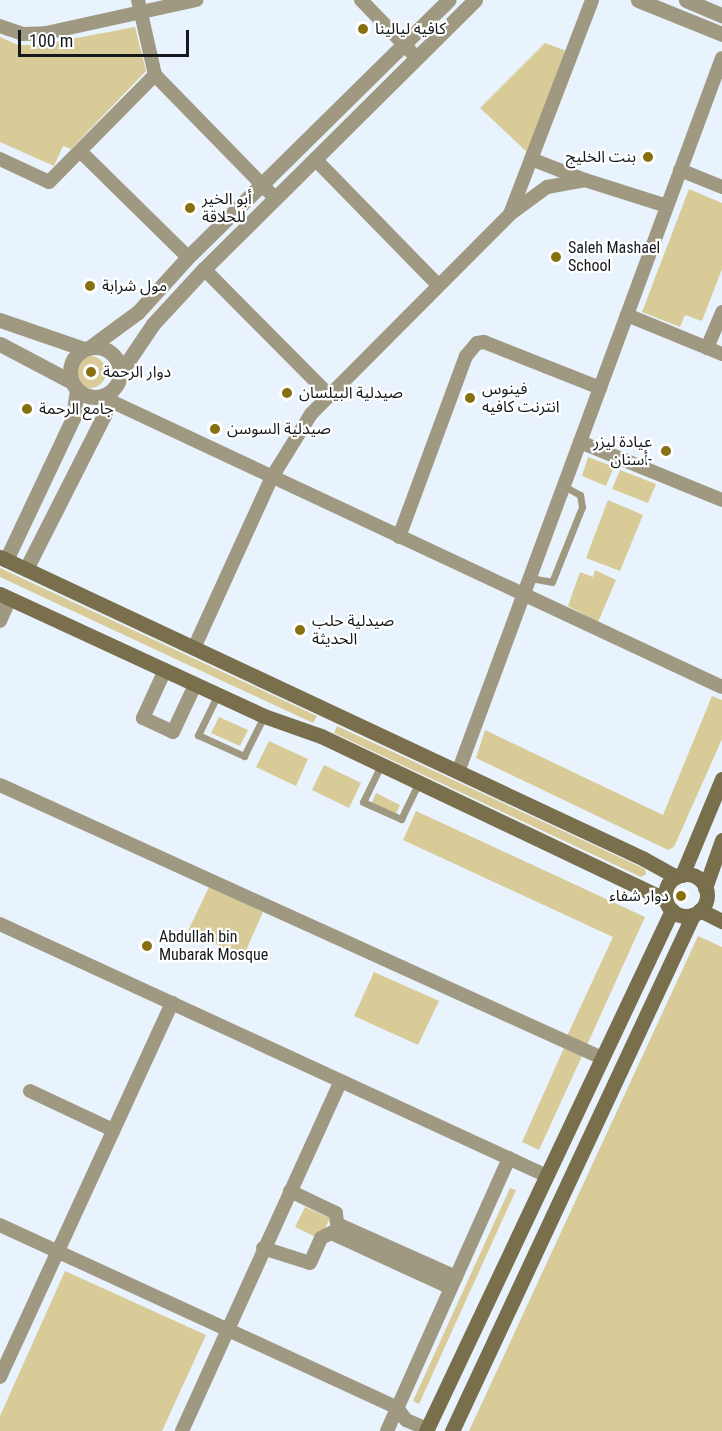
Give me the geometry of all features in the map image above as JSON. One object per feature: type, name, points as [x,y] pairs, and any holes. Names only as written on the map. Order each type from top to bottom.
[{"type":"main road","points":[[3,559],[679,876],[699,878],[706,891],[722,900]]},
{"type":"main road","points":[[5,596],[195,685],[264,716],[321,736],[419,782],[669,905],[682,915],[697,912],[722,921]]},
{"type":"main road","points":[[321,736],[332,712]]},
{"type":"main road","points":[[426,1430],[669,905],[667,887],[679,876],[722,779]]},
{"type":"main road","points":[[452,1431],[697,912],[722,840]]},
{"type":"street","points":[[0,26],[23,34],[46,33],[139,5],[196,0]]},
{"type":"street","points":[[361,0],[417,58]]},
{"type":"street","points":[[3,559],[73,418],[74,386],[71,362],[86,348],[138,312],[188,256],[449,0]]},
{"type":"street","points":[[26,569],[107,397],[153,324],[204,269],[476,0]]},
{"type":"street","points":[[510,213],[592,0]]},
{"type":"street","points":[[638,0],[722,34]]},
{"type":"street","points":[[691,1],[722,15]]},
{"type":"street","points":[[139,5],[155,75],[275,198]]},
{"type":"street","points":[[458,772],[722,58]]},
{"type":"street","points":[[1,162],[49,182],[82,153],[155,75]]},
{"type":"street","points":[[82,153],[188,256]]},
{"type":"street","points":[[315,159],[438,285]]},
{"type":"street","points":[[531,159],[585,180],[667,206]]},
{"type":"street","points":[[680,170],[722,187]]},
{"type":"street","points":[[194,648],[272,477],[291,444],[329,394],[510,213],[547,188],[585,180]]},
{"type":"street","points":[[204,269],[329,394]]},
{"type":"street","points":[[707,348],[722,312]]},
{"type":"street","points":[[627,315],[722,354]]},
{"type":"street","points":[[0,320],[86,348],[111,352],[120,373]]},
{"type":"street","points":[[399,537],[471,347],[484,342],[600,388]]},
{"type":"street","points":[[0,344],[74,386],[107,397],[399,537],[722,687]]},
{"type":"street","points":[[580,442],[722,500]]},
{"type":"street","points":[[0,621],[5,596]]},
{"type":"street","points":[[165,670],[143,718],[173,732],[195,685]]},
{"type":"street","points":[[0,785],[600,1057]]},
{"type":"street","points":[[1,928],[172,1003],[545,1175]]},
{"type":"street","points":[[0,1377],[172,1003]]},
{"type":"street","points":[[182,1431],[263,1248],[341,1081]]},
{"type":"street","points":[[30,1091],[113,1130]]},
{"type":"street","points":[[387,1431],[509,1158]]},
{"type":"street","points":[[290,1191],[336,1213],[338,1224],[454,1282]]},
{"type":"street","points":[[0,1225],[397,1408],[406,1420],[426,1430]]},
{"type":"street","points":[[263,1248],[310,1263],[321,1238],[331,1233],[454,1282]]},
{"type":"lane","points":[[530,578],[552,582],[582,507],[580,495],[564,486]]},
{"type":"lane","points":[[218,694],[198,735],[244,756],[264,716]]},
{"type":"lane","points":[[381,765],[363,802],[401,819],[419,782]]},
{"type":"shaded area","points":[[135,27],[146,71],[71,149],[63,146],[54,166],[0,142],[0,37],[18,45],[40,45]]},
{"type":"shaded area","points":[[545,43],[564,50],[566,56],[527,152],[480,108]]},
{"type":"shaded area","points":[[689,189],[722,203],[722,269],[702,321],[685,315],[680,327],[642,312]]},
{"type":"shaded area","points":[[90,356],[101,361],[106,372],[101,383],[90,388],[79,383],[74,372],[79,361]]},
{"type":"shaded area","points":[[588,457],[614,467],[606,486],[582,476]]},
{"type":"shaded area","points":[[620,470],[656,484],[648,503],[612,489]]},
{"type":"shaded area","points":[[608,500],[643,515],[620,571],[586,558]]},
{"type":"shaded area","points":[[0,568],[317,716],[313,723],[0,577]]},
{"type":"shaded area","points":[[595,570],[616,580],[598,622],[568,606],[580,572],[593,577]]},
{"type":"shaded area","points":[[712,696],[722,700],[722,739],[674,847],[668,850],[476,758],[485,730],[663,815]]},
{"type":"shaded area","points":[[219,717],[248,730],[240,746],[211,733]]},
{"type":"shaded area","points":[[337,726],[645,869],[646,874],[641,877],[334,733]]},
{"type":"shaded area","points":[[269,741],[308,759],[296,786],[256,767]]},
{"type":"shaded area","points":[[324,765],[361,783],[349,808],[312,790]]},
{"type":"shaded area","points":[[376,793],[400,805],[394,819],[370,807]]},
{"type":"shaded area","points":[[416,811],[645,917],[587,1045],[567,1036],[613,937],[403,840]]},
{"type":"shaded area","points":[[209,887],[263,912],[243,957],[188,931]]},
{"type":"shaded area","points":[[698,936],[722,947],[722,1431],[469,1431]]},
{"type":"shaded area","points":[[374,972],[439,1001],[418,1045],[354,1016]]},
{"type":"shaded area","points":[[564,1048],[582,1056],[539,1150],[522,1142]]},
{"type":"shaded area","points":[[510,1188],[516,1190],[419,1404],[413,1401]]},
{"type":"shaded area","points":[[305,1207],[330,1218],[320,1239],[295,1227]]},
{"type":"shaded area","points":[[65,1271],[206,1335],[162,1431],[0,1431],[0,1416]]},
{"type":"place","name":"كافيه ليالينا","points":[[363,29]]},
{"type":"place","name":"بنت الخليج","points":[[648,157]]},
{"type":"place","name":"أبو الخير للحلاقة","points":[[190,208]]},
{"type":"place","name":"Saleh Mashael School","points":[[556,257]]},
{"type":"place","name":"مول شرابة","points":[[90,286]]},
{"type":"place","name":"دوار الرحمة","points":[[91,372]]},
{"type":"place","name":"صيدلية البيلسان","points":[[287,393]]},
{"type":"place","name":"فينوس انترنت كافيه","points":[[470,398]]},
{"type":"place","name":"جامع الرحمة","points":[[27,409]]},
{"type":"place","name":"صيدلية السوسن","points":[[215,429]]},
{"type":"place","name":"عيادة ليزر أسنان-","points":[[666,451]]},
{"type":"place","name":"صيدلية حلب الحديثة","points":[[300,630]]},
{"type":"place","name":"دوار شفاء","points":[[681,896]]},
{"type":"place","name":"Abdullah bin Mubarak Mosque","points":[[147,946]]}]
